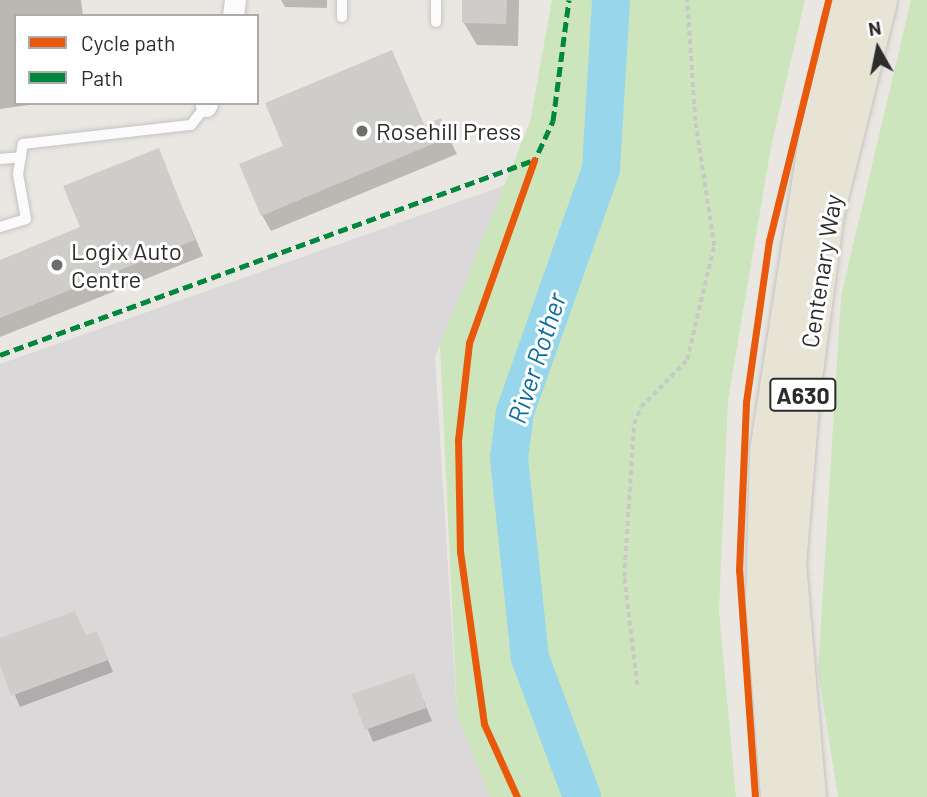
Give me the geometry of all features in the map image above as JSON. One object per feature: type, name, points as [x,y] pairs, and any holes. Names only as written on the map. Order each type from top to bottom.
[{"type":"main road","name":"Centenary Way","points":[[777,797],[762,603],[766,451],[816,133],[849,0]]},
{"type":"main road","name":"Centenary Way","points":[[809,797],[789,564],[803,393],[827,213],[880,0]]},
{"type":"lane","points":[[342,0],[342,17]]},
{"type":"lane","points":[[436,0],[436,22]]},
{"type":"lane","points":[[0,227],[26,219],[21,156],[23,144],[191,125],[205,105]]},
{"type":"lane","points":[[0,159],[21,156]]},
{"type":"path","points":[[637,685],[624,577],[634,424],[641,407],[687,360],[714,246],[695,121],[687,0]]},
{"type":"shaded area","points":[[506,185],[435,357],[457,714],[490,797],[0,797],[0,364]]},
{"type":"green space","points":[[552,0],[805,0],[771,147],[728,400],[719,611],[736,797],[490,797],[457,714],[440,345],[530,122]]},
{"type":"green space","points":[[911,0],[927,0],[927,797],[838,797],[818,670],[841,296]]},
{"type":"building","points":[[462,0],[507,0],[506,24],[462,23]]},
{"type":"building","name":"Rosehill Press","points":[[392,50],[424,125],[441,118],[449,137],[261,216],[239,164],[283,146],[265,103]]},
{"type":"building","points":[[159,148],[195,240],[0,318],[0,260],[80,227],[63,186]]},
{"type":"building","points":[[75,611],[85,636],[97,631],[108,660],[11,696],[0,665],[0,638]]},
{"type":"building","points":[[414,673],[426,708],[365,730],[352,694]]},
{"type":"waterway","name":"River Rother","points":[[582,797],[530,658],[509,458],[515,412],[601,169],[611,0]]},
{"type":"marked path","points":[[532,166],[553,121],[569,0]]},
{"type":"marked path","points":[[0,355],[534,160]]},
{"type":"cycle path","points":[[755,797],[739,570],[746,402],[769,241],[828,0]]},
{"type":"cycle path","points":[[517,797],[484,724],[460,552],[458,440],[469,343],[534,160]]},
{"type":"place","name":"Rosehill Press","points":[[362,131]]},
{"type":"place","name":"Logix Auto Centre","points":[[57,265]]}]
